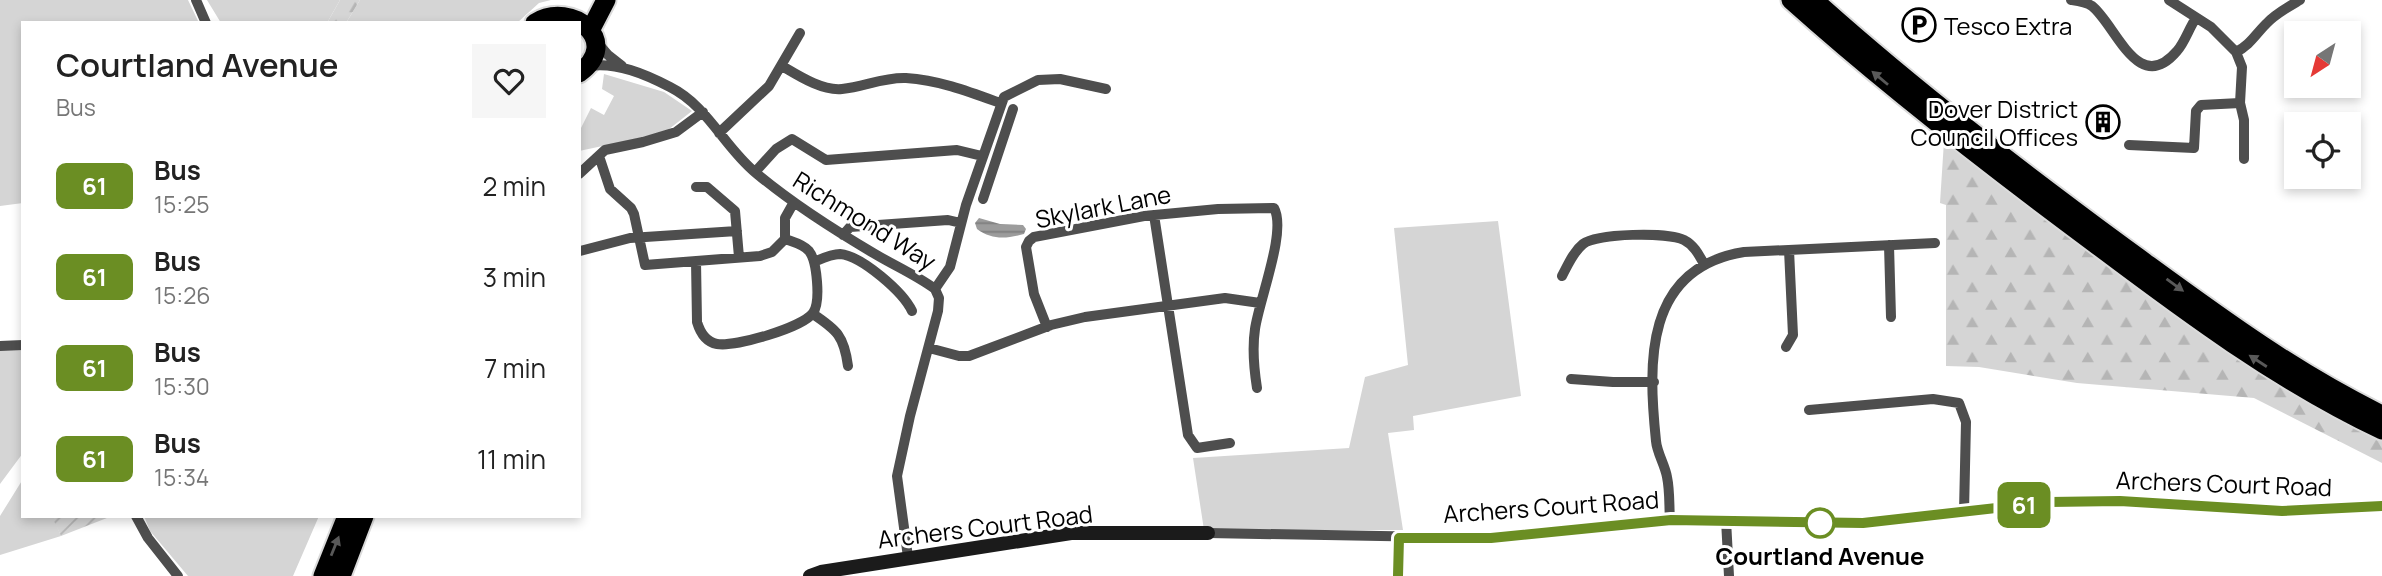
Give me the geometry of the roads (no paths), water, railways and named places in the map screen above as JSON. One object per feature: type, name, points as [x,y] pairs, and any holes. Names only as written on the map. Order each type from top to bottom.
[{"type":"highway","points":[[583,70],[594,55],[594,34],[606,0]]},
{"type":"highway","points":[[1791,0],[1841,45],[1947,131],[2208,328],[2323,401],[2382,430]]},
{"type":"highway","points":[[1814,0],[1978,137],[2197,301],[2328,388],[2382,415]]},
{"type":"highway","points":[[537,21],[548,12],[574,6],[594,34]]},
{"type":"highway","points":[[323,576],[346,518]]},
{"type":"highway","points":[[341,576],[363,518]]},
{"type":"street","points":[[196,0],[205,21]]},
{"type":"street","points":[[2071,0],[2091,5],[2135,61],[2149,65],[2167,60],[2174,54],[2196,18]]},
{"type":"street","points":[[2169,0],[2222,37],[2236,52],[2242,67],[2240,103],[2244,120],[2244,159]]},
{"type":"street","points":[[2236,52],[2254,40],[2276,14],[2300,0]]},
{"type":"street","points":[[719,133],[769,86],[800,33]]},
{"type":"street","name":"Richmond Way","points":[[594,34],[614,60],[670,87],[703,112],[754,172],[794,202],[843,235],[935,289],[939,298],[938,311],[897,476],[908,557]]},
{"type":"street","name":"Richmond Way","points":[[583,70],[606,65],[628,69]]},
{"type":"street","points":[[782,66],[831,89],[906,78],[1002,100]]},
{"type":"street","points":[[935,289],[950,267],[974,180],[1002,100],[1038,80],[1059,79],[1106,89]]},
{"type":"street","points":[[2129,145],[2194,148],[2196,111],[2201,105],[2240,103]]},
{"type":"street","points":[[983,199],[1013,109]]},
{"type":"street","points":[[581,172],[606,150],[676,132],[703,112]]},
{"type":"street","points":[[993,126],[1006,131]]},
{"type":"street","points":[[754,172],[776,149],[792,139],[826,160],[957,150],[982,156]]},
{"type":"street","points":[[599,156],[610,189],[631,208],[641,237],[645,265],[760,256],[772,252],[785,239],[786,214],[794,202]]},
{"type":"street","points":[[974,180],[988,185]]},
{"type":"street","points":[[696,187],[707,187],[736,214],[739,257]]},
{"type":"street","name":"Skylark Lane","points":[[1047,327],[1034,294],[1026,247],[1029,241],[1034,237],[1154,215],[1218,209],[1274,208],[1278,215],[1277,236],[1260,303]]},
{"type":"street","points":[[1154,215],[1190,440],[1197,447],[1203,448],[1230,443]]},
{"type":"street","points":[[843,235],[850,227],[948,220],[961,223]]},
{"type":"street","points":[[581,251],[630,237],[737,231]]},
{"type":"street","points":[[1562,276],[1583,244],[1597,237],[1611,235],[1681,239],[1693,247],[1704,264]]},
{"type":"street","points":[[696,261],[699,331],[710,342],[726,344],[758,337],[788,328],[813,314],[817,303],[814,262],[810,251],[785,239]]},
{"type":"street","points":[[1671,520],[1667,478],[1656,445],[1653,350],[1660,316],[1689,276],[1704,264],[1729,255],[1935,243]]},
{"type":"street","points":[[1889,245],[1891,317]]},
{"type":"street","points":[[1786,347],[1793,335],[1789,250]]},
{"type":"street","points":[[814,262],[840,254],[853,258],[896,288],[907,300],[912,311]]},
{"type":"street","points":[[929,348],[969,356],[1047,327],[1085,317],[1225,298],[1260,303],[1253,367],[1257,388]]},
{"type":"street","points":[[813,314],[837,331],[845,348],[848,366]]},
{"type":"street","points":[[0,346],[21,345]]},
{"type":"street","points":[[1571,379],[1654,382]]},
{"type":"street","points":[[1809,410],[1933,399],[1959,404],[1966,422],[1964,512]]},
{"type":"street","name":"Archers Court Road","points":[[810,576],[908,557],[1072,533],[1491,538],[1671,520],[1863,523],[2049,502],[2120,501],[2282,511],[2382,506]]},
{"type":"street","points":[[137,518],[148,538],[178,576]]},
{"type":"street","points":[[1726,520],[1729,576]]},
{"type":"street","points":[[1398,576],[1399,538]]},
{"type":"place","name":"Tesco Extra","points":[[1919,25]]},
{"type":"place","name":"Dover District Council Offices","points":[[2103,122]]},
{"type":"place","name":"Courtland Avenue","points":[[1820,523]]}]
